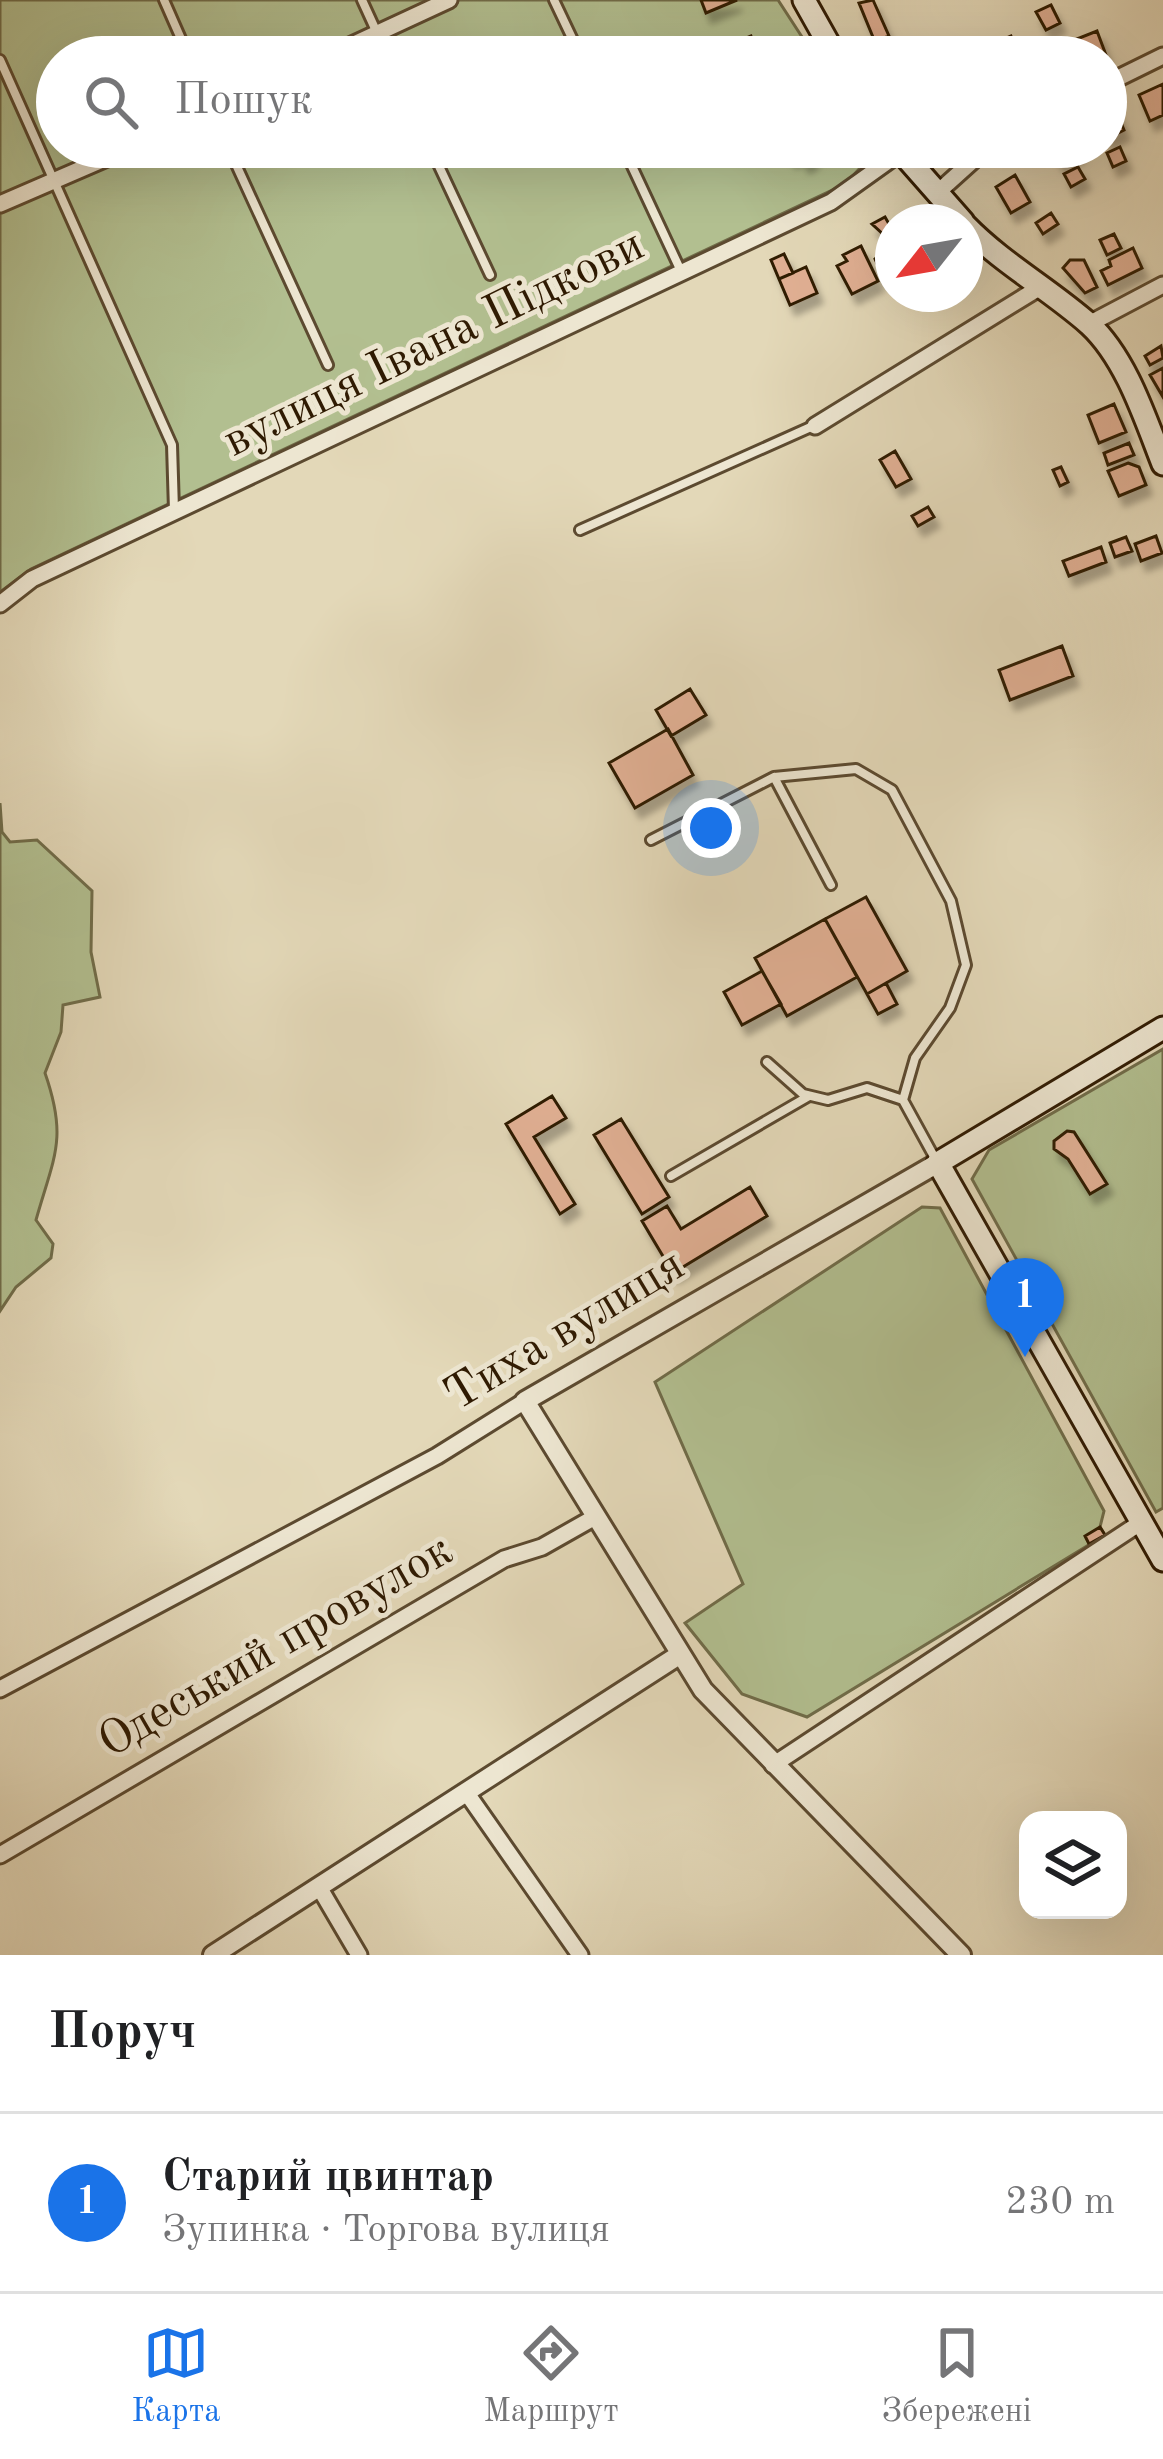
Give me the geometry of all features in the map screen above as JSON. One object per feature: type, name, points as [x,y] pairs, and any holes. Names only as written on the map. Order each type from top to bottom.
[{"type":"main road","points":[[804,0],[824,36]]},
{"type":"main road","points":[[915,168],[947,204]]},
{"type":"main road","points":[[983,240],[1037,289],[1088,324],[1118,363],[1163,464]]},
{"type":"main road","name":"Тиха вулиця","points":[[938,1163],[1163,1028]]},
{"type":"main road","points":[[938,1163],[1163,1560]]},
{"type":"street","points":[[368,36],[449,0]]},
{"type":"street","points":[[1127,73],[1163,56]]},
{"type":"street","points":[[0,204],[83,168]]},
{"type":"street","name":"вулиця Івана Підкови","points":[[0,604],[32,579],[848,193],[878,168]]},
{"type":"street","points":[[937,193],[965,168]]},
{"type":"street","points":[[1088,324],[1163,285]]},
{"type":"street","points":[[815,426],[1037,289]]},
{"type":"street","name":"Тиха вулиця","points":[[0,1689],[437,1456],[938,1163]]},
{"type":"street","points":[[525,1401],[703,1690],[961,1955]]},
{"type":"street","name":"Одеський провулок","points":[[0,1855],[504,1559],[542,1547],[595,1517]]},
{"type":"street","points":[[773,1765],[1140,1523]]},
{"type":"street","points":[[213,1955],[680,1655]]},
{"type":"street","points":[[466,1792],[580,1955]]},
{"type":"street","points":[[319,1887],[359,1955]]},
{"type":"lane","points":[[164,0],[180,36]]},
{"type":"lane","points":[[362,0],[378,36]]},
{"type":"lane","points":[[554,0],[571,36]]},
{"type":"lane","points":[[0,60],[36,144]]},
{"type":"lane","points":[[46,168],[172,445],[174,512]]},
{"type":"lane","points":[[238,168],[328,365]]},
{"type":"lane","points":[[440,168],[490,275]]},
{"type":"lane","points":[[633,168],[680,269]]},
{"type":"lane","points":[[580,530],[815,426]]},
{"type":"lane","points":[[651,840],[774,777],[856,769],[892,790],[951,901],[966,965],[950,1008],[915,1058],[902,1100]]},
{"type":"lane","points":[[774,777],[831,885]]},
{"type":"lane","points":[[767,1062],[809,1096],[828,1100],[867,1088],[902,1100],[938,1163]]},
{"type":"lane","points":[[671,1176],[809,1096]]},
{"type":"green space","points":[[0,0],[778,0],[801,36],[36,36],[36,168],[860,168],[845,184],[31,569],[0,592]]},
{"type":"green space","points":[[0,803],[2,832],[10,842],[37,840],[92,891],[91,952],[100,997],[63,1005],[61,1032],[45,1073],[56,1115],[56,1147],[36,1220],[53,1244],[51,1258],[16,1287],[0,1311]]},
{"type":"green space","points":[[1163,1049],[1163,1508],[1156,1512],[972,1179],[989,1150]]},
{"type":"green space","points":[[922,1207],[940,1208],[1104,1511],[1100,1527],[1105,1535],[807,1717],[742,1694],[685,1623],[743,1584],[655,1382]]},
{"type":"building","points":[[701,0],[737,0],[706,13]]},
{"type":"building","points":[[873,0],[889,36],[873,36],[859,3]]},
{"type":"building","points":[[1051,5],[1060,23],[1046,30],[1036,12]]},
{"type":"building","points":[[1163,84],[1163,115],[1150,121],[1139,95]]},
{"type":"building","points":[[1079,168],[1085,179],[1071,187],[1064,174]]},
{"type":"building","points":[[1015,175],[1030,202],[1011,213],[996,187]]},
{"type":"building","points":[[1051,213],[1058,224],[1043,234],[1036,223]]},
{"type":"building","points":[[1114,234],[1121,248],[1107,255],[1100,240]]},
{"type":"building","points":[[861,246],[875,282],[852,294],[837,266],[847,261],[843,255]]},
{"type":"building","points":[[1133,248],[1142,268],[1108,285],[1101,271],[1111,266],[1109,260]]},
{"type":"building","points":[[784,254],[793,273],[779,279],[771,260]]},
{"type":"building","points":[[1070,260],[1084,260],[1097,287],[1085,293],[1063,268]]},
{"type":"building","points":[[806,267],[817,293],[790,305],[779,279]]},
{"type":"building","points":[[1161,346],[1163,358],[1150,365],[1145,356]]},
{"type":"building","points":[[1163,368],[1163,397],[1150,375]]},
{"type":"building","points":[[1114,404],[1126,432],[1099,443],[1088,415]]},
{"type":"building","points":[[1129,443],[1134,455],[1108,465],[1104,453]]},
{"type":"building","points":[[895,451],[911,479],[896,487],[880,460]]},
{"type":"building","points":[[1128,463],[1139,467],[1146,485],[1119,496],[1108,471]]},
{"type":"building","points":[[1061,467],[1068,482],[1060,486],[1053,470]]},
{"type":"building","points":[[928,507],[934,517],[918,526],[912,516]]},
{"type":"building","points":[[1156,536],[1162,553],[1141,561],[1135,544]]},
{"type":"building","points":[[1126,537],[1132,551],[1115,557],[1110,543]]},
{"type":"building","points":[[1101,547],[1106,562],[1069,576],[1063,561]]},
{"type":"building","points":[[1062,646],[1073,676],[1010,700],[999,670]]},
{"type":"building","points":[[690,689],[706,715],[671,736],[656,710]]},
{"type":"building","points":[[668,729],[693,775],[635,808],[609,763]]},
{"type":"building","points":[[866,897],[907,971],[867,994],[825,919]]},
{"type":"building","points":[[825,919],[857,977],[787,1016],[755,958]]},
{"type":"building","points":[[762,971],[781,1004],[742,1025],[724,992]]},
{"type":"building","points":[[886,983],[897,1004],[878,1014],[867,994]]},
{"type":"building","points":[[552,1096],[566,1118],[534,1137],[575,1204],[560,1214],[506,1124]]},
{"type":"building","points":[[621,1119],[669,1197],[642,1214],[594,1135]]},
{"type":"building","points":[[1067,1131],[1074,1132],[1107,1184],[1090,1194],[1068,1159],[1054,1149],[1054,1141]]},
{"type":"building","points":[[750,1187],[767,1216],[673,1273],[642,1221],[667,1206],[681,1229]]},
{"type":"building","points":[[1100,1527],[1105,1535],[1089,1544],[1085,1536]]},
{"type":"place","name":"Старий цвинтар","points":[[1025,1357]]}]
